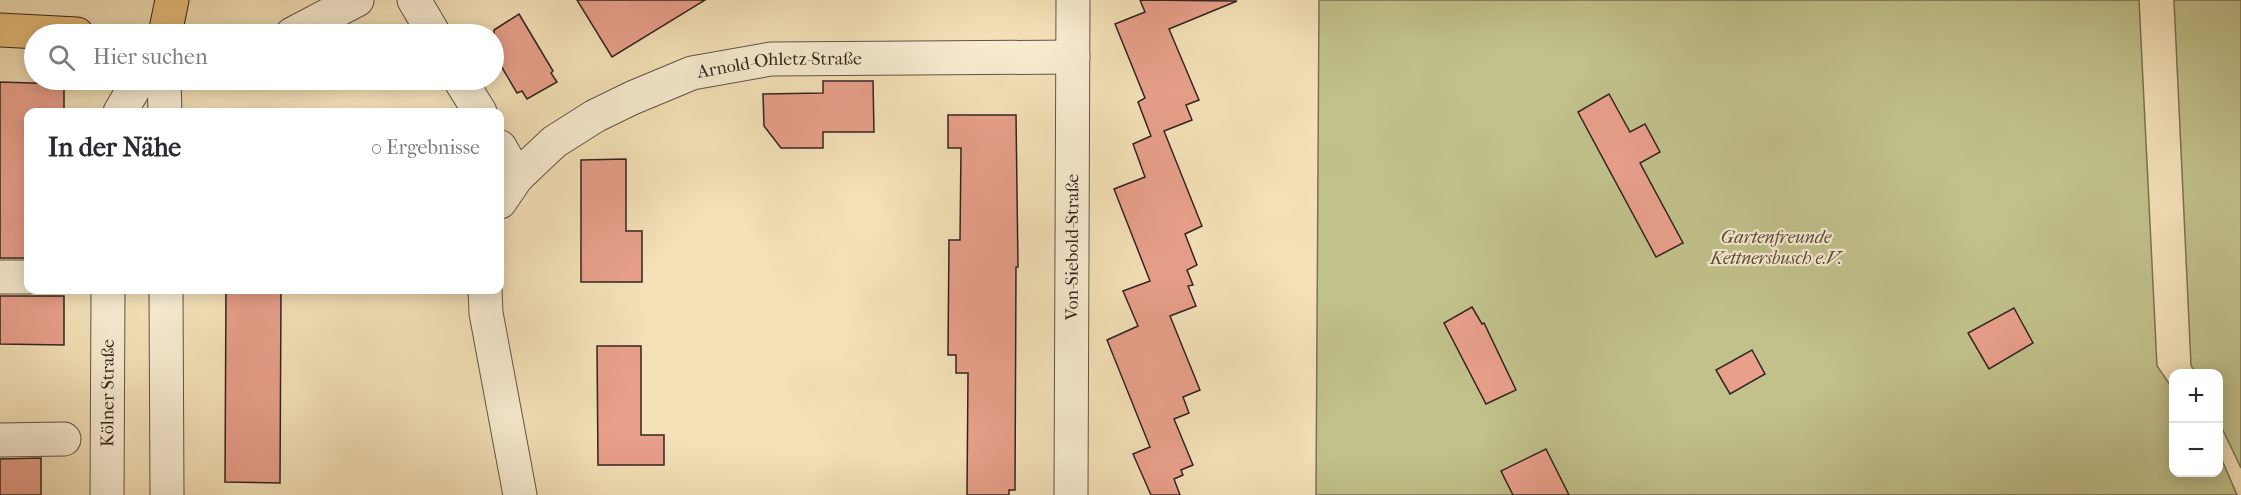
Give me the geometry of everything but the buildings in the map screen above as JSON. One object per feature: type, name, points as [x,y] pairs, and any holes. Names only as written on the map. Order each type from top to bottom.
[{"type":"main road","points":[[159,0],[163,24]]},
{"type":"main road","points":[[166,24],[172,0]]},
{"type":"main road","points":[[0,30],[24,31]]},
{"type":"street","points":[[311,24],[357,0]]},
{"type":"street","points":[[414,0],[428,24]]},
{"type":"street","name":"Von-Siebold-Straße","points":[[1071,495],[1073,0]]},
{"type":"street","name":"Arnold-Ohletz-Straße","points":[[508,190],[554,142],[594,116],[692,74],[771,59],[1073,57]]},
{"type":"street","points":[[122,108],[134,90]]},
{"type":"street","points":[[164,90],[165,108]]},
{"type":"street","points":[[466,90],[478,108]]},
{"type":"street","name":"Arnold-Ohletz-Straße","points":[[504,168],[508,190]]},
{"type":"street","points":[[0,277],[24,278]]},
{"type":"street","name":"Kölner Straße","points":[[107,495],[108,294]]},
{"type":"street","points":[[166,294],[167,495]]},
{"type":"street","points":[[485,294],[486,313],[520,495]]},
{"type":"street","points":[[0,440],[64,440]]},
{"type":"green space","name":"Gartenfreunde Kettnersbusch e.V.","points":[[1319,0],[2139,0],[2157,366],[2169,383],[2169,477],[2223,477],[2223,462],[2237,495],[1316,495]]},
{"type":"green space","points":[[2174,0],[2241,0],[2241,468],[2223,430],[2223,369],[2193,369]]}]
